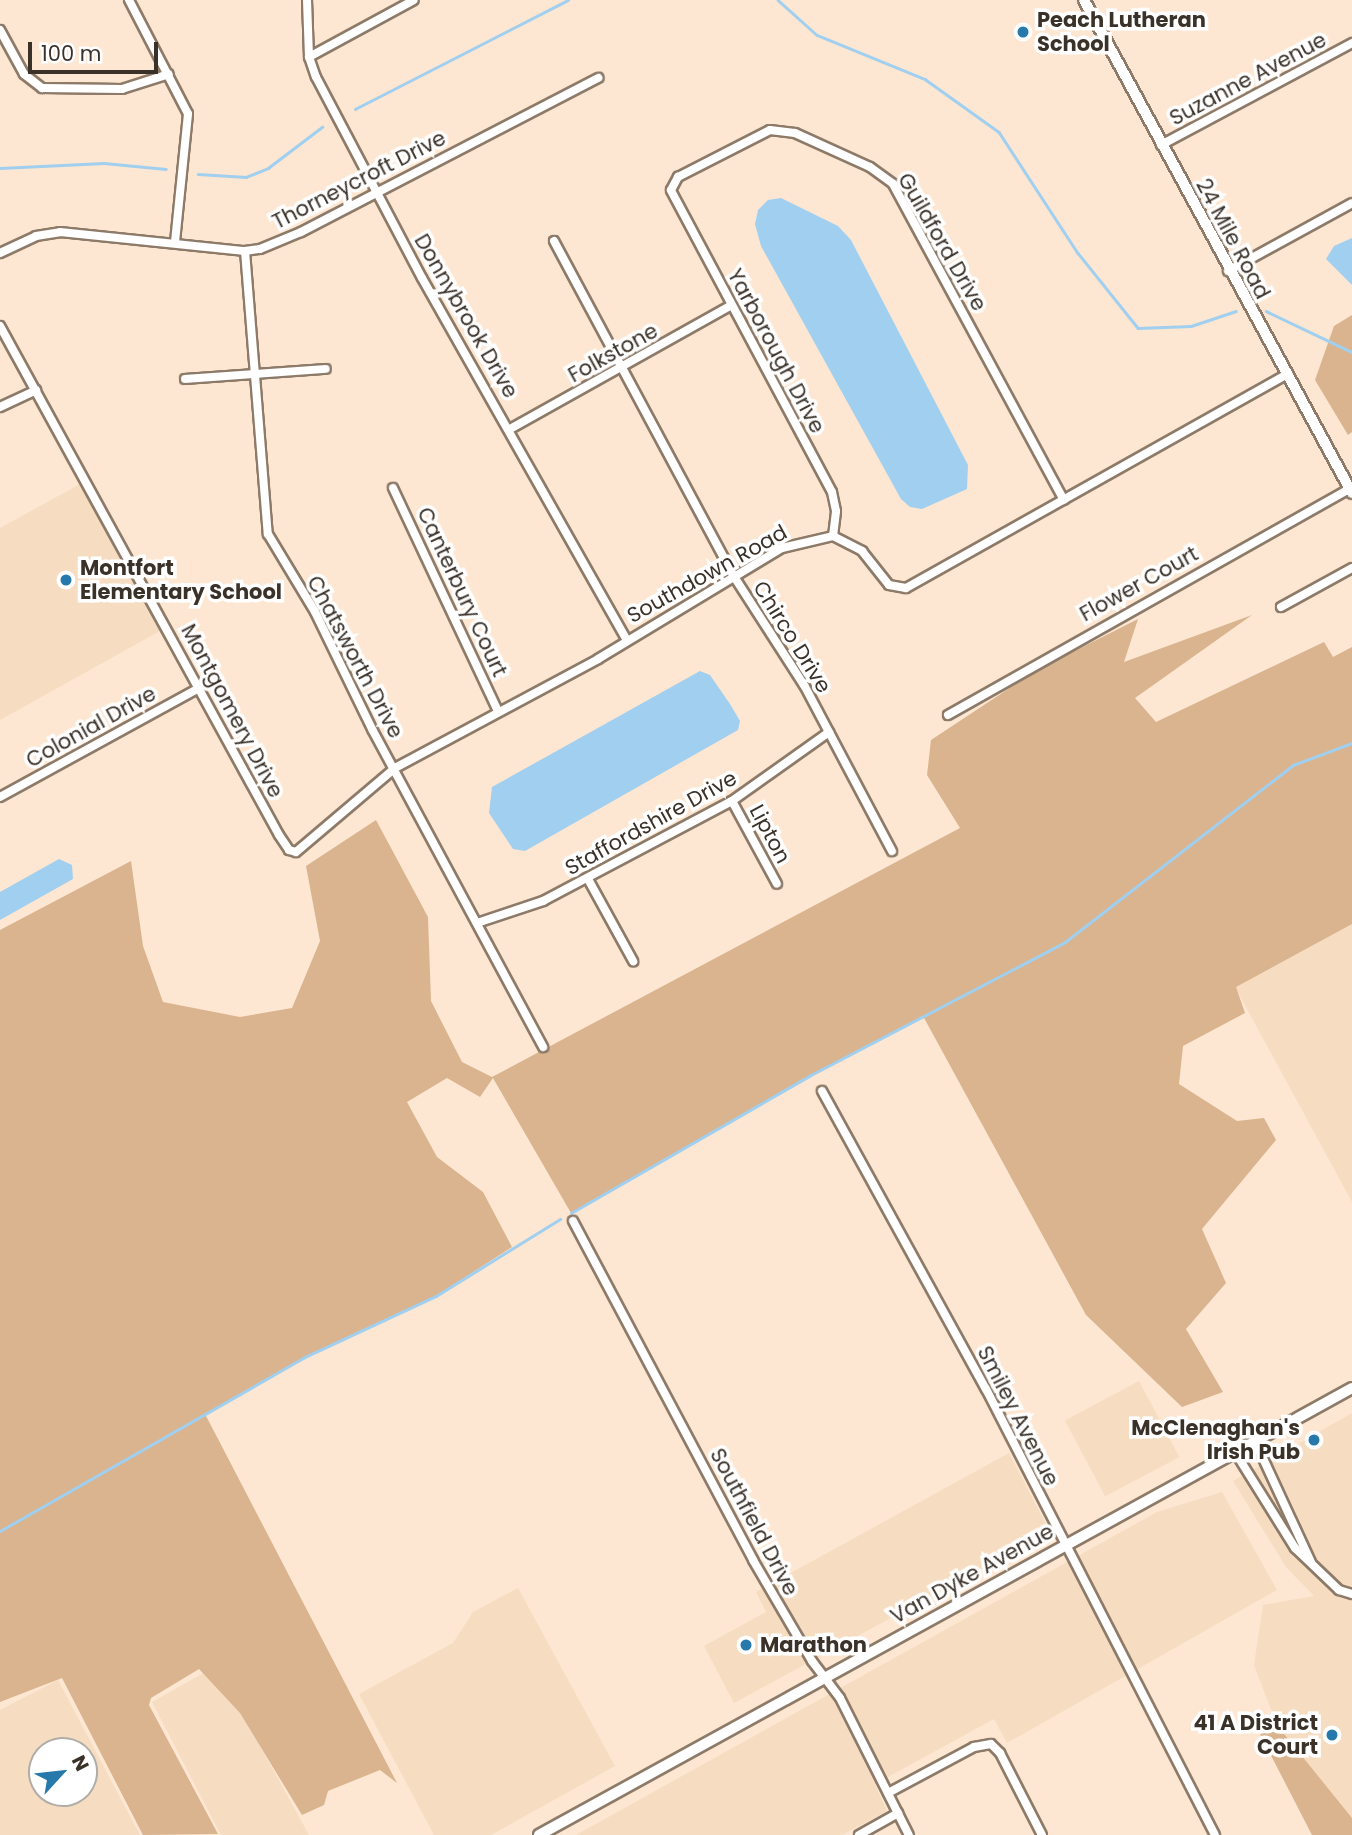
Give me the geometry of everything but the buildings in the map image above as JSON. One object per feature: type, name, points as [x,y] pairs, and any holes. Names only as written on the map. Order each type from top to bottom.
[{"type":"main road","name":"Van Dyke Avenue","points":[[539,1835],[1352,1388]]},
{"type":"street","points":[[129,0],[185,105],[188,125],[175,242]]},
{"type":"street","name":"Donnybrook Drive","points":[[307,0],[309,57],[376,191],[626,639]]},
{"type":"street","points":[[309,57],[414,0]]},
{"type":"street","name":"24 Mile Road","points":[[1084,0],[1228,271],[1351,491]]},
{"type":"street","points":[[0,30],[24,74],[42,88],[122,89],[169,74]]},
{"type":"street","name":"Suzanne Avenue","points":[[1161,145],[1352,43]]},
{"type":"street","name":"Thorneycroft Drive","points":[[0,253],[36,236],[60,232],[245,251],[287,239],[598,78]]},
{"type":"street","name":"Guildford Drive","points":[[671,186],[678,177],[752,136],[777,129],[795,133],[883,174],[898,190],[1064,500]]},
{"type":"street","name":"Yarborough Drive","points":[[671,186],[832,492],[836,511],[833,536]]},
{"type":"street","points":[[1228,271],[1352,204]]},
{"type":"street","name":"Chirco Drive","points":[[554,241],[619,370],[733,575],[829,732],[892,851]]},
{"type":"street","name":"Chatsworth Drive","points":[[245,251],[268,534],[315,612],[543,1047]]},
{"type":"street","name":"Folkstone","points":[[510,429],[732,305]]},
{"type":"street","name":"Montgomery Drive","points":[[0,327],[292,852]]},
{"type":"street","points":[[185,379],[326,369]]},
{"type":"street","points":[[833,536],[862,551],[883,580],[900,590],[1286,375]]},
{"type":"street","points":[[0,407],[36,390]]},
{"type":"street","name":"Canterbury Court","points":[[393,488],[498,711]]},
{"type":"street","name":"Flower Court","points":[[948,715],[1351,491]]},
{"type":"street","name":"Southdown Road","points":[[292,852],[308,846],[395,768],[598,659],[626,639],[733,575],[797,542],[833,536]]},
{"type":"street","points":[[1281,607],[1352,568]]},
{"type":"street","name":"Colonial Drive","points":[[0,797],[199,688]]},
{"type":"street","name":"Staffordshire Drive","points":[[477,923],[543,901],[732,801],[829,732]]},
{"type":"street","name":"Lipton","points":[[732,801],[777,884]]},
{"type":"street","points":[[588,879],[633,961]]},
{"type":"street","name":"Smiley Avenue","points":[[822,1091],[986,1389],[1215,1835]]},
{"type":"street","name":"Southfield Drive","points":[[573,1221],[753,1560],[826,1678],[909,1835]]},
{"type":"street","points":[[1255,1441],[1312,1565]]},
{"type":"street","points":[[1235,1452],[1295,1548],[1339,1590],[1352,1594]]},
{"type":"street","points":[[888,1793],[974,1746],[991,1744],[1000,1753],[1042,1835]]},
{"type":"street","points":[[859,1835],[898,1813]]},
{"type":"shaded area","points":[[1352,315],[1352,432],[1348,435],[1315,380],[1334,326]]},
{"type":"shaded area","name":"Montfort Elementary School","points":[[82,483],[160,631],[0,720],[0,528]]},
{"type":"shaded area","points":[[1252,615],[1135,698],[1156,722],[1324,642],[1333,657],[1352,647],[1352,924],[1236,987],[1245,1013],[1183,1046],[1179,1084],[1237,1121],[1264,1118],[1276,1140],[1202,1229],[1226,1283],[1186,1329],[1223,1392],[1182,1407],[1086,1315],[923,1016],[809,1076],[571,1213],[493,1078],[480,1097],[447,1078],[407,1102],[437,1157],[483,1192],[512,1247],[436,1296],[303,1358],[205,1414],[397,1783],[380,1770],[328,1791],[324,1805],[302,1815],[240,1713],[199,1669],[151,1698],[149,1705],[218,1834],[143,1835],[98,1748],[98,1737],[92,1737],[62,1678],[0,1702],[0,930],[131,861],[143,946],[163,1002],[240,1017],[292,1008],[320,941],[306,866],[376,820],[428,917],[431,1001],[462,1062],[492,1077],[960,828],[927,775],[931,740],[1037,670],[1138,619],[1124,662]]},
{"type":"shaded area","points":[[1350,921],[1352,924],[1352,1202],[1235,987]]},
{"type":"shaded area","points":[[1139,1381],[1179,1457],[1105,1496],[1065,1420]]},
{"type":"shaded area","points":[[1352,1413],[1352,1818],[1277,1725],[1254,1665],[1263,1605],[1314,1596],[1286,1567],[1233,1481]]},
{"type":"shaded area","points":[[1009,1453],[1050,1532],[734,1703],[704,1646],[766,1612],[756,1592]]},
{"type":"shaded area","points":[[1222,1492],[1277,1590],[1007,1743],[994,1719],[875,1784],[887,1811],[842,1835],[576,1835],[1157,1512]]},
{"type":"shaded area","points":[[518,1588],[615,1766],[491,1835],[434,1835],[359,1694],[453,1643],[473,1612]]},
{"type":"shaded area","points":[[216,1666],[309,1835],[221,1835],[152,1702]]},
{"type":"shaded area","points":[[58,1680],[88,1737],[28,1737],[28,1807],[98,1807],[98,1756],[140,1835],[0,1835],[0,1710]]},
{"type":"shaded area","points":[[1277,1725],[1352,1818],[1352,1835],[1312,1835],[1260,1734]]},
{"type":"water","points":[[781,198],[838,226],[851,240],[968,465],[967,489],[922,509],[910,507],[901,499],[761,246],[755,224],[758,210],[768,200]]},
{"type":"water","points":[[1352,238],[1352,285],[1326,259],[1334,246]]},
{"type":"water","points":[[700,671],[710,675],[730,704],[740,721],[738,730],[525,851],[513,849],[489,813],[492,787]]},
{"type":"water","points":[[59,859],[72,865],[73,879],[0,920],[0,892]]},
{"type":"waterway","points":[[355,109],[568,0]]},
{"type":"waterway","points":[[778,0],[817,35],[925,79],[999,132],[1078,253],[1138,328],[1191,326],[1236,311]]},
{"type":"waterway","points":[[198,174],[246,177],[268,168],[322,127]]},
{"type":"waterway","points":[[0,168],[104,163],[166,169]]},
{"type":"waterway","points":[[1266,311],[1352,352]]},
{"type":"waterway","points":[[571,1213],[809,1076],[1065,942],[1293,765],[1352,743]]},
{"type":"waterway","points":[[0,1531],[303,1358],[436,1296],[560,1219]]},
{"type":"place","name":"Peach Lutheran School","points":[[1023,32]]},
{"type":"place","name":"Montfort Elementary School","points":[[66,580]]},
{"type":"place","name":"McClenaghan's Irish Pub","points":[[1314,1440]]},
{"type":"place","name":"Marathon","points":[[746,1645]]},
{"type":"place","name":"41 A District Court","points":[[1332,1735]]}]
